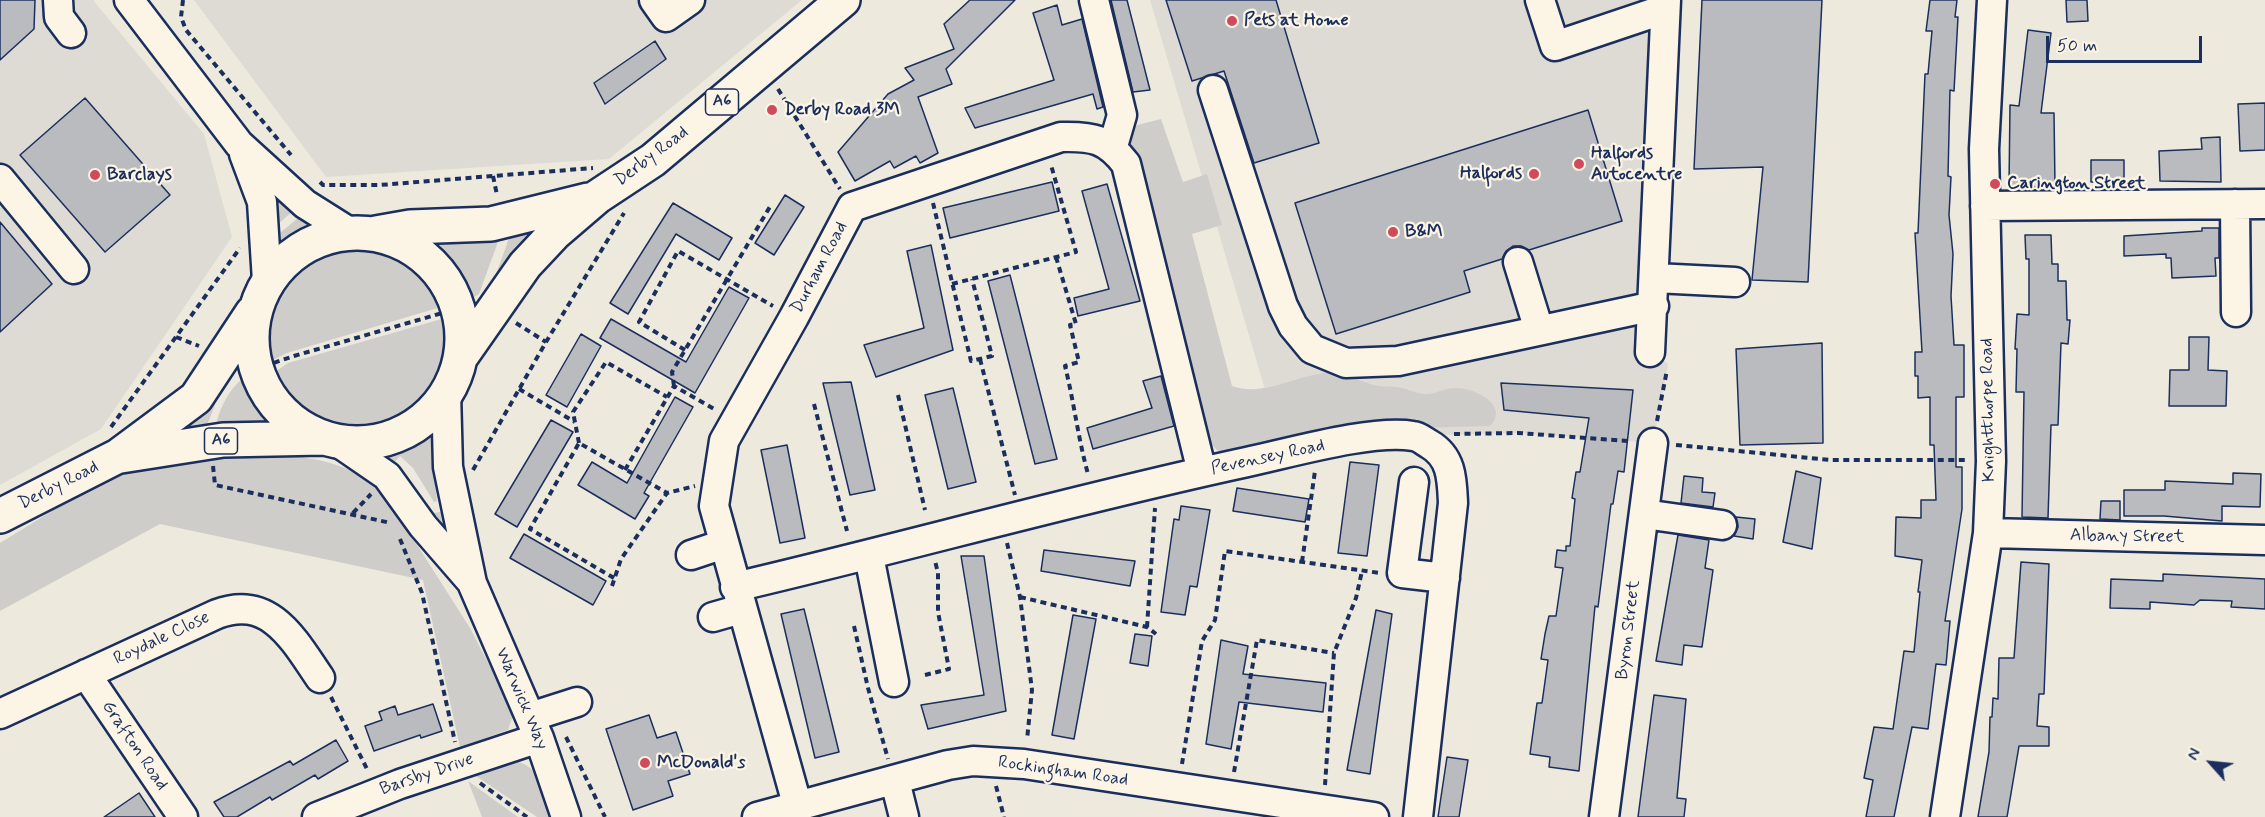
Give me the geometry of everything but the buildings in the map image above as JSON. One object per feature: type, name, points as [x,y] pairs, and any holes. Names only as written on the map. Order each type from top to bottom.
[{"type":"highway","name":"Derby Road","points":[[460,358],[525,265],[555,233],[652,160],[843,0]]},
{"type":"highway","name":"Derby Road","points":[[359,233],[410,227],[491,224],[607,192]]},
{"type":"highway","name":"A6","points":[[359,233],[391,238],[421,254],[444,279],[463,307],[460,358],[446,392],[427,416],[395,436],[359,443],[330,440],[298,425],[283,412],[260,380],[250,372],[252,313],[267,281],[303,248],[324,238],[359,233]]},
{"type":"highway","name":"Derby Road","points":[[0,516],[113,445],[196,398],[252,313]]},
{"type":"highway","name":"Derby Road","points":[[113,445],[223,440],[330,440]]},
{"type":"street","points":[[58,0],[59,17],[71,33]]},
{"type":"street","points":[[654,0],[666,17],[690,0]]},
{"type":"street","points":[[1094,0],[1122,115],[1113,146],[1126,164],[1155,317],[1202,472]]},
{"type":"street","points":[[1540,0],[1555,46],[1665,5],[1654,306],[1650,352]]},
{"type":"street","name":"Knightthorpe Road","points":[[1945,817],[1988,533],[1991,461],[1984,150],[1992,0]]},
{"type":"street","points":[[136,3],[239,144],[305,204],[359,233]]},
{"type":"street","points":[[1213,90],[1283,306],[1293,326],[1312,349],[1346,363],[1398,362],[1654,306]]},
{"type":"street","name":"Durham Road","points":[[797,804],[714,506],[724,441],[795,317],[852,207],[1061,137],[1086,136],[1113,146]]},
{"type":"street","points":[[239,144],[262,202],[267,281]]},
{"type":"street","points":[[0,179],[74,269]]},
{"type":"street","points":[[2235,204],[2236,312]]},
{"type":"street","points":[[1985,206],[2265,204]]},
{"type":"street","points":[[1518,262],[1539,330]]},
{"type":"street","points":[[1655,278],[1735,282]]},
{"type":"street","name":"Warwick Way","points":[[446,392],[448,467],[472,583],[534,727],[566,817]]},
{"type":"street","name":"Pevensey Road","points":[[713,617],[738,598],[869,556],[929,540],[1157,482],[1318,447],[1375,436],[1415,436]]},
{"type":"street","points":[[1415,436],[1435,447],[1448,463],[1452,477],[1453,503],[1418,817]]},
{"type":"street","name":"Warwick Way","points":[[330,440],[387,476],[423,526],[472,583]]},
{"type":"street","name":"Byron Street","points":[[1604,817],[1653,442]]},
{"type":"street","points":[[1414,482],[1402,573],[1445,578]]},
{"type":"street","points":[[1644,514],[1722,525]]},
{"type":"street","name":"Albany Street","points":[[1988,533],[2265,540]]},
{"type":"street","points":[[691,555],[724,544]]},
{"type":"street","points":[[869,556],[894,682]]},
{"type":"street","name":"Roydale Close","points":[[0,714],[217,614],[242,608],[261,612],[275,621],[318,666]]},
{"type":"street","name":"Grafton Road","points":[[86,674],[183,817]]},
{"type":"street","name":"Barsby Drive","points":[[317,817],[377,792],[464,762],[534,727],[577,702]]},
{"type":"street","name":"Rockingham Road","points":[[757,817],[797,804],[974,761],[1024,764],[1374,817]]},
{"type":"street","points":[[895,781],[904,817]]},
{"type":"path","points":[[183,0],[180,7],[186,30],[294,159]]},
{"type":"path","points":[[778,89],[852,207]]},
{"type":"path","points":[[952,284],[1076,252],[1045,142]]},
{"type":"path","points":[[316,178],[323,185],[607,192],[519,389],[469,476]]},
{"type":"path","points":[[927,182],[971,362],[992,356],[972,279]]},
{"type":"path","points":[[625,470],[674,386],[672,372],[771,205]]},
{"type":"path","points":[[113,445],[239,249]]},
{"type":"path","points":[[685,350],[639,322],[678,251],[795,317]]},
{"type":"path","points":[[1056,257],[1076,324],[1070,325],[1079,362],[1065,366],[1076,411],[1076,429],[1095,498]]},
{"type":"path","points":[[250,372],[294,356],[463,307]]},
{"type":"path","points":[[1650,352],[1668,364],[1653,442]]},
{"type":"path","points":[[980,359],[1011,519],[1032,690],[1024,764]]},
{"type":"path","points":[[614,578],[530,529],[579,443],[573,412],[606,362],[667,397]]},
{"type":"path","points":[[674,386],[736,421]]},
{"type":"path","points":[[519,389],[575,422]]},
{"type":"path","points":[[898,395],[926,510]]},
{"type":"path","points":[[814,404],[848,531]]},
{"type":"path","points":[[1415,436],[1518,432],[1653,442],[1831,460],[1991,461]]},
{"type":"path","points":[[579,443],[667,493]]},
{"type":"path","points":[[1302,562],[1318,447]]},
{"type":"path","points":[[1147,627],[1157,482]]},
{"type":"path","points":[[215,485],[353,513],[394,524]]},
{"type":"path","points":[[612,586],[621,559],[667,493],[689,487],[718,485]]},
{"type":"path","points":[[353,513],[370,495]]},
{"type":"path","points":[[399,534],[422,593],[456,749],[469,775],[527,817]]},
{"type":"path","points":[[925,675],[949,669],[938,612],[938,573],[929,540]]},
{"type":"path","points":[[1178,789],[1202,641],[1215,620],[1226,550],[1390,574]]},
{"type":"path","points":[[1323,810],[1334,652],[1356,598],[1362,571]]},
{"type":"path","points":[[1020,597],[1147,627],[1156,634]]},
{"type":"path","points":[[854,626],[868,688],[895,781]]},
{"type":"path","points":[[1230,797],[1257,640],[1334,652]]},
{"type":"path","points":[[318,666],[357,745],[377,792]]},
{"type":"shaded area","points":[[0,0],[93,0],[204,134],[232,237],[101,429],[0,485]]},
{"type":"shaded area","points":[[194,0],[802,0],[609,159],[326,177]]},
{"type":"shaded area","points":[[1150,0],[1666,0],[1650,351],[1668,364],[1653,443],[1518,433],[1415,436],[1284,454]]},
{"type":"shaded area","points":[[1161,119],[1183,182],[1207,174],[1222,225],[1192,234],[1232,386],[1244,389],[1268,388],[1314,375],[1333,373],[1374,385],[1424,394],[1451,388],[1463,388],[1480,394],[1493,404],[1496,411],[1490,426],[1328,430],[1239,457],[1217,450],[1206,439],[1122,129]]},
{"type":"shaded area","points":[[278,195],[293,211],[277,225],[270,198]]},
{"type":"shaded area","points":[[300,216],[312,228],[279,251],[274,234],[279,234]]},
{"type":"shaded area","points":[[545,221],[491,288],[512,230]]},
{"type":"shaded area","points":[[502,231],[479,294],[467,301],[452,273],[426,243]]},
{"type":"shaded area","points":[[347,242],[377,247],[403,261],[425,282],[441,307],[287,353],[267,363],[263,342],[265,322],[271,302],[280,285],[293,269],[309,257],[327,247]]},
{"type":"shaded area","points":[[445,318],[445,359],[435,390],[415,412],[389,425],[360,428],[329,421],[299,403],[272,374],[288,363]]},
{"type":"shaded area","points":[[228,373],[232,376],[218,397],[206,428],[172,432]]},
{"type":"shaded area","points":[[246,377],[256,398],[274,422],[268,432],[216,428],[226,399],[235,386]]},
{"type":"shaded area","points":[[428,434],[434,437],[433,467],[437,501],[434,502],[413,468],[400,456],[391,466],[380,457],[382,453],[401,449]]},
{"type":"shaded area","points":[[255,452],[310,458],[343,467],[374,485],[388,499],[470,628],[507,699],[512,718],[508,730],[460,747],[423,580],[160,524],[0,611],[0,543],[125,466]]},
{"type":"shaded area","points":[[401,470],[432,513],[441,512],[445,522],[438,527],[398,472]]},
{"type":"shaded area","points":[[508,761],[519,762],[534,772],[542,788],[550,817],[537,817],[473,774]]},
{"type":"shaded area","points":[[468,781],[518,817],[482,817]]},
{"type":"place","name":"Pets at Home","points":[[1232,21]]},
{"type":"place","name":"Derby Road 3M","points":[[772,110]]},
{"type":"place","name":"Halfords Autocentre","points":[[1579,164]]},
{"type":"place","name":"Halfords","points":[[1534,174]]},
{"type":"place","name":"Barclays","points":[[95,175]]},
{"type":"place","name":"Carington Street","points":[[1995,184]]},
{"type":"place","name":"B&M","points":[[1393,232]]},
{"type":"place","name":"McDonald's","points":[[645,763]]}]
